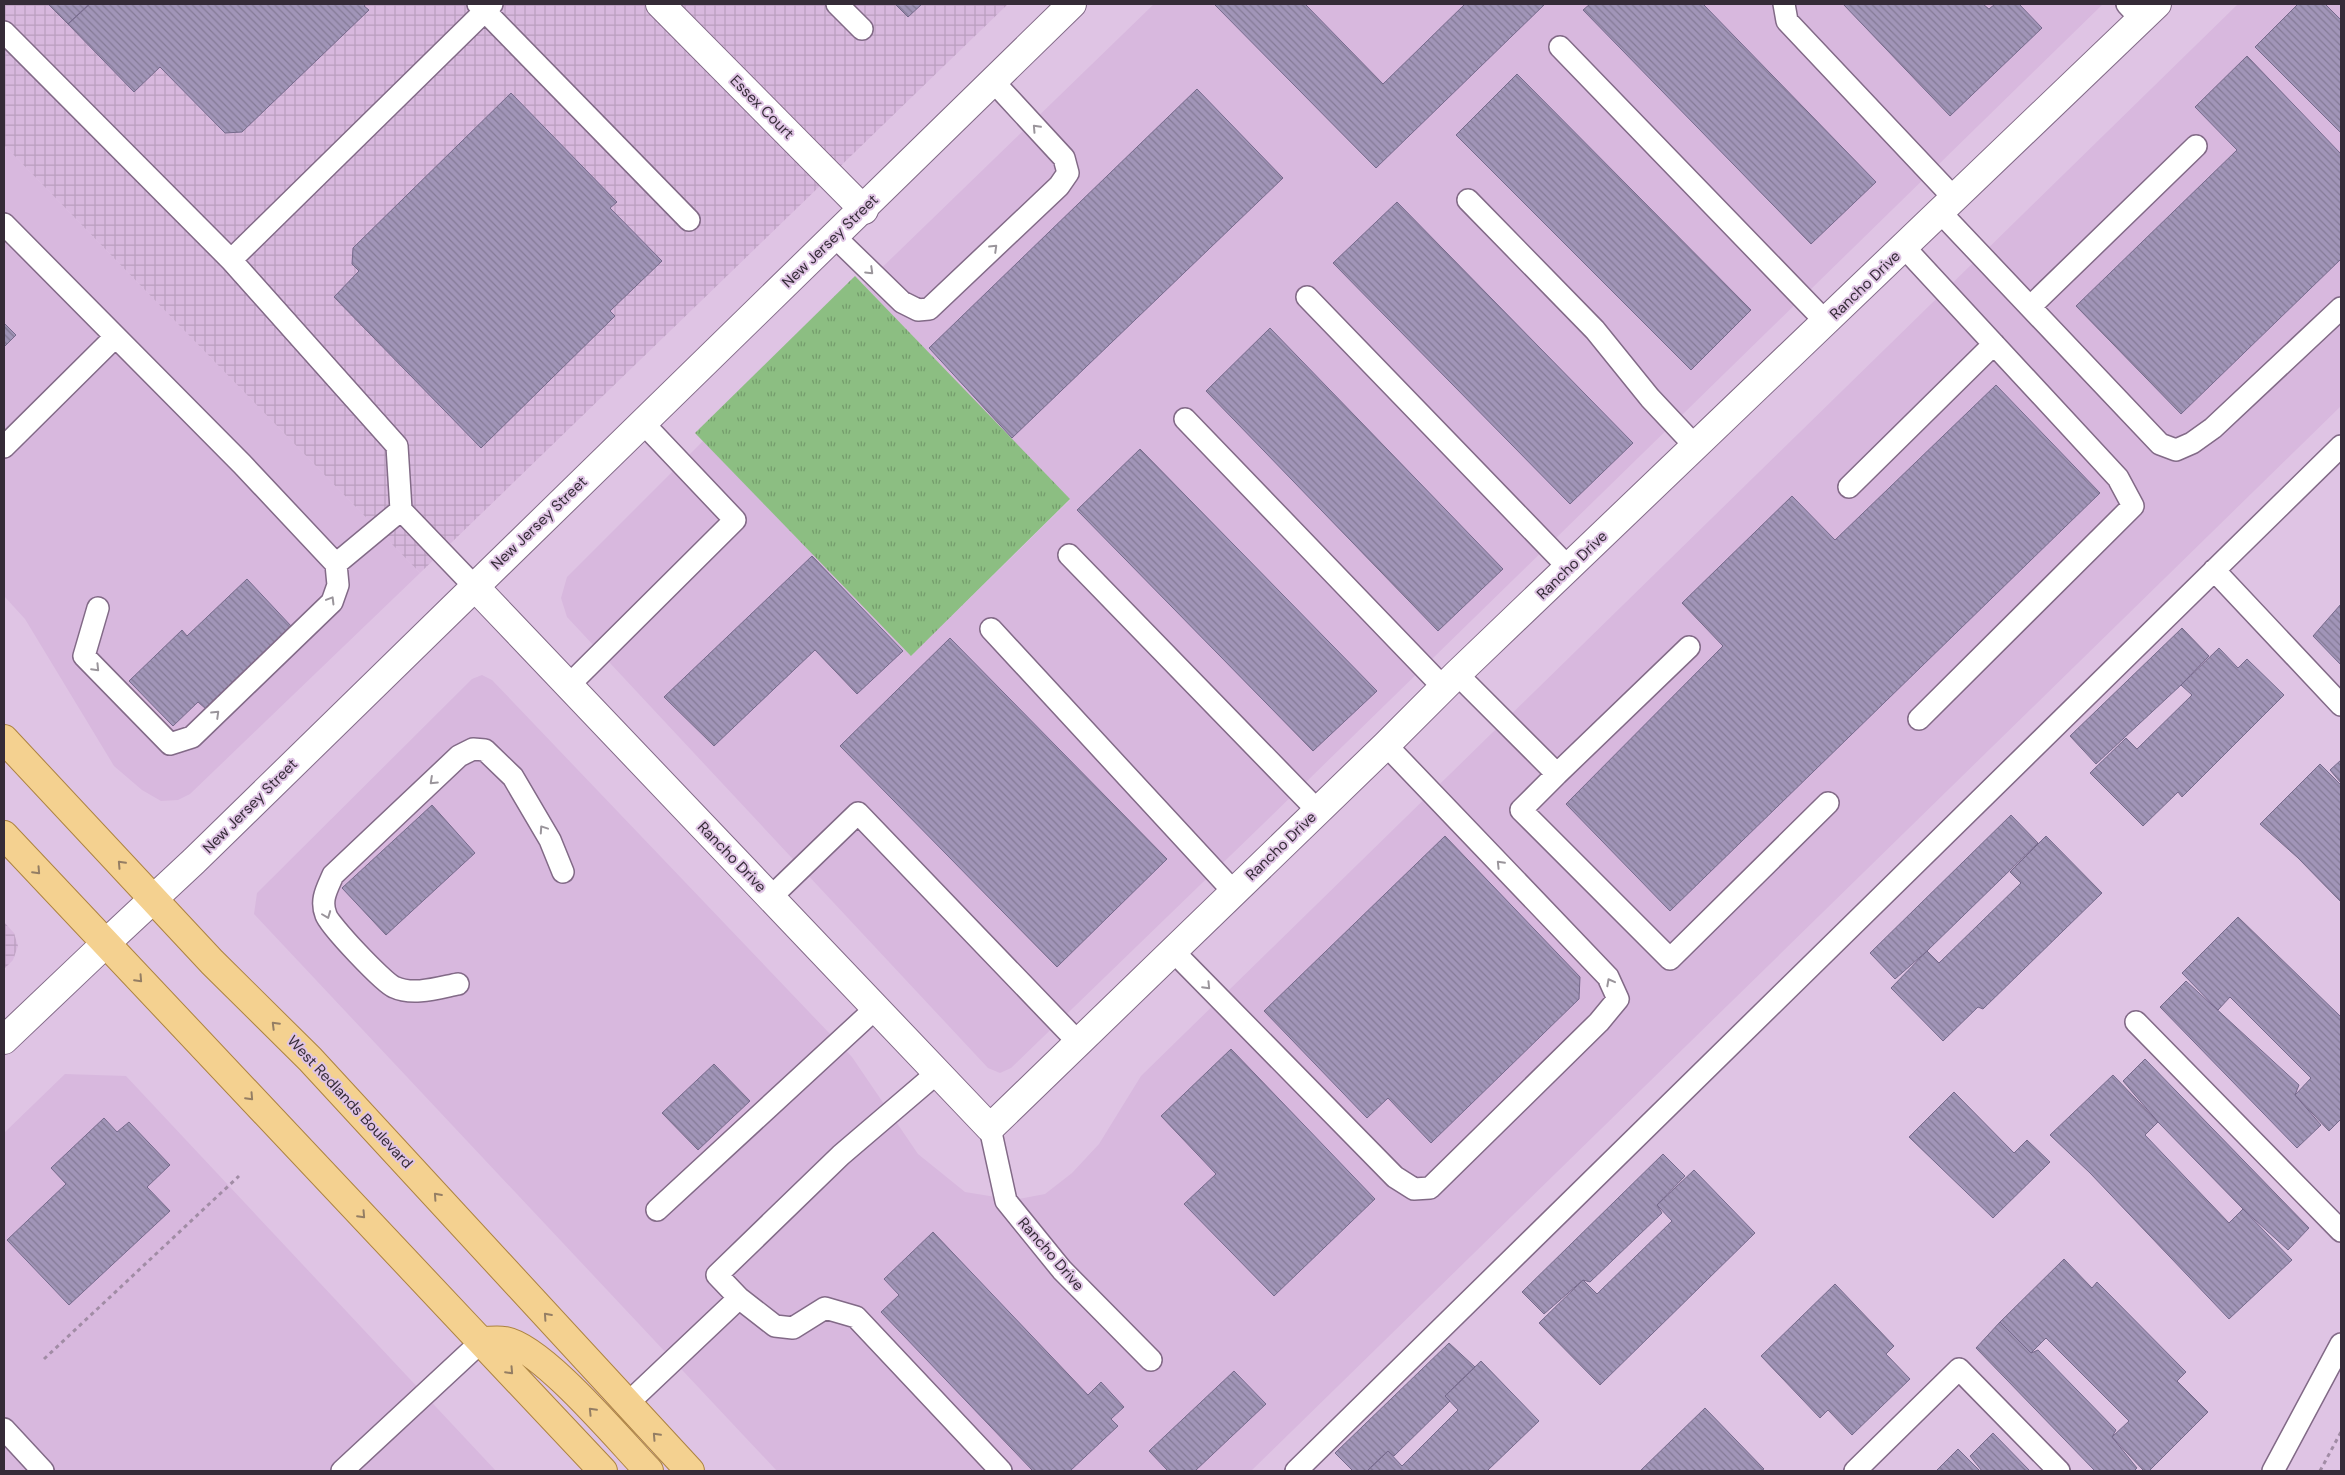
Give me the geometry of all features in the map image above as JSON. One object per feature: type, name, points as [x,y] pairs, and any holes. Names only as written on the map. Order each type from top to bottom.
[{"type":"main road","name":"West Redlands Boulevard","points":[[4,739],[154,899],[336,1087],[690,1471]]},
{"type":"main road","points":[[4,835],[603,1471]]},
{"type":"main road","points":[[482,1341],[505,1341],[523,1349],[556,1374],[649,1471]]},
{"type":"street","name":"Essex Court","points":[[660,4],[864,210]]},
{"type":"street","name":"New Jersey Street","points":[[4,1040],[154,899],[474,586],[864,210],[992,80],[1072,4]]},
{"type":"street","name":"Rancho Drive","points":[[474,586],[990,1128],[1450,681],[1947,205],[2142,9]]},
{"type":"lane","points":[[837,4],[862,29]]},
{"type":"lane","points":[[1784,4],[1788,22],[1947,205],[2030,307],[2160,444],[2176,450],[2192,443],[2213,428],[2341,308]]},
{"type":"lane","points":[[231,260],[485,6],[689,220]]},
{"type":"lane","points":[[4,32],[231,260],[397,446],[401,510],[474,586]]},
{"type":"lane","points":[[1560,47],[1826,322]]},
{"type":"lane","points":[[835,237],[902,302],[918,310],[929,309],[1059,186],[1068,172],[1064,158],[992,80]]},
{"type":"lane","points":[[2030,307],[2196,146]]},
{"type":"lane","points":[[1468,200],[1595,330],[1650,398],[1696,447]]},
{"type":"lane","points":[[4,224],[242,464],[336,564],[338,585],[332,602],[192,737],[170,744],[84,656],[98,608]]},
{"type":"lane","points":[[1904,246],[2118,478],[2133,506],[1919,719]]},
{"type":"lane","points":[[1307,296],[1568,568]]},
{"type":"lane","points":[[4,447],[115,337]]},
{"type":"lane","points":[[1849,487],[1994,344]]},
{"type":"lane","points":[[1185,419],[1450,681],[1557,774]]},
{"type":"lane","points":[[568,685],[735,520],[643,423]]},
{"type":"lane","points":[[1296,1471],[2341,446]]},
{"type":"lane","points":[[336,564],[401,510]]},
{"type":"lane","points":[[1069,555],[1318,811]]},
{"type":"lane","points":[[2214,570],[2341,705]]},
{"type":"lane","points":[[991,629],[1234,892]]},
{"type":"lane","points":[[1689,647],[1521,810],[1670,959],[1828,803]]},
{"type":"lane","points":[[1173,951],[1395,1177],[1414,1189],[1430,1188],[1599,1022],[1618,999],[1608,977],[1386,745]]},
{"type":"lane","points":[[458,984],[417,991],[393,987],[335,930],[326,916],[323,898],[333,875],[459,756],[473,749],[485,750],[513,777],[550,840],[564,872]]},
{"type":"lane","points":[[771,897],[858,813],[1078,1042]]},
{"type":"lane","points":[[657,1210],[876,1008]]},
{"type":"lane","points":[[2136,1022],[2341,1231]]},
{"type":"lane","points":[[937,1073],[841,1155],[717,1274],[739,1298],[774,1326],[793,1328],[825,1308],[856,1317],[1001,1471]]},
{"type":"lane","name":"Rancho Drive","points":[[990,1128],[1006,1201],[1062,1270],[1151,1360]]},
{"type":"lane","points":[[627,1404],[739,1298]]},
{"type":"lane","points":[[342,1471],[482,1341]]},
{"type":"lane","points":[[2273,1471],[2341,1344]]},
{"type":"lane","points":[[1854,1471],[1959,1369],[2059,1471]]},
{"type":"lane","points":[[4,1429],[43,1471]]},
{"type":"path","points":[[44,1359],[239,1176]]},
{"type":"path","points":[[2320,1471],[2341,1432]]},
{"type":"shaded area","points":[[4,4],[1008,4],[420,573],[4,145]]},
{"type":"shaded area","points":[[1154,4],[2103,4],[1262,825],[1011,1068],[1000,1073],[988,1068],[567,617],[561,598],[567,577],[703,441],[911,656],[1070,500],[864,285]]},
{"type":"shaded area","points":[[2238,4],[2341,4],[2341,406],[1251,1471],[777,1471],[254,914],[257,893],[472,679],[482,675],[492,680],[852,1057],[918,1154],[965,1192],[1014,1200],[1045,1194],[1072,1173],[1099,1144],[1141,1076]]},
{"type":"shaded area","points":[[4,145],[420,573],[190,794],[178,800],[161,801],[142,790],[114,766],[25,619],[4,596]]},
{"type":"shaded area","points":[[4,922],[14,933],[18,946],[13,960],[4,969]]},
{"type":"shaded area","points":[[65,1074],[126,1076],[496,1471],[4,1471],[4,1133]]},
{"type":"green space","points":[[855,276],[1070,499],[911,656],[695,433]]},
{"type":"building","points":[[48,4],[89,4],[68,24]]},
{"type":"building","points":[[90,4],[366,4],[364,6],[369,10],[242,132],[225,133],[160,67],[134,92],[68,24]]},
{"type":"building","points":[[895,4],[922,4],[908,17]]},
{"type":"building","points":[[1214,4],[1305,4],[1383,84],[1465,4],[1545,4],[1376,168]]},
{"type":"building","points":[[1590,4],[1703,4],[1876,182],[1811,244],[1583,10]]},
{"type":"building","points":[[1843,4],[1983,4],[1989,9],[1995,4],[2019,4],[2042,28],[1950,116]]},
{"type":"building","points":[[2298,4],[2325,4],[2341,20],[2341,133],[2255,47]]},
{"type":"building","points":[[2247,56],[2341,154],[2341,259],[2181,414],[2076,306],[2237,150],[2195,107]]},
{"type":"building","points":[[1517,74],[1751,310],[1691,370],[1456,135]]},
{"type":"building","points":[[1197,89],[1283,178],[1012,438],[929,348]]},
{"type":"building","points":[[511,93],[617,202],[610,208],[662,261],[610,311],[615,316],[481,448],[334,297],[359,271],[352,264],[353,248]]},
{"type":"building","points":[[1397,202],[1633,443],[1570,504],[1333,263]]},
{"type":"building","points":[[4,323],[16,335],[4,347]]},
{"type":"building","points":[[1270,328],[1503,569],[1438,631],[1206,391]]},
{"type":"building","points":[[1996,385],[2100,493],[1670,911],[1566,804],[1723,646],[1682,603],[1792,496],[1835,540]]},
{"type":"building","points":[[1140,449],[1377,691],[1313,751],[1077,510]]},
{"type":"building","points":[[812,556],[903,651],[857,694],[815,650],[714,746],[664,697]]},
{"type":"building","points":[[247,579],[292,627],[206,709],[198,702],[173,726],[129,681],[182,630],[187,636]]},
{"type":"building","points":[[2341,604],[2341,665],[2313,636]]},
{"type":"building","points":[[2182,628],[2209,656],[2181,685],[2096,764],[2070,736]]},
{"type":"building","points":[[950,638],[1167,859],[1057,967],[840,746]]},
{"type":"building","points":[[2219,648],[2238,668],[2247,659],[2284,695],[2182,797],[2178,792],[2143,826],[2090,773],[2126,738],[2137,749],[2192,695],[2181,685]]},
{"type":"building","points":[[2341,760],[2341,783],[2330,770]]},
{"type":"building","points":[[2320,764],[2341,785],[2341,902],[2298,858],[2260,824]]},
{"type":"building","points":[[432,805],[475,853],[386,935],[342,888]]},
{"type":"building","points":[[2011,815],[2038,843],[1927,951],[1895,979],[1870,953]]},
{"type":"building","points":[[1445,836],[1580,977],[1579,999],[1431,1143],[1388,1098],[1367,1118],[1264,1011]]},
{"type":"building","points":[[2046,836],[2102,893],[1983,1009],[1978,1007],[1943,1041],[1891,988],[1927,951],[1939,963],[2021,883],[2010,872]]},
{"type":"building","points":[[2238,917],[2341,1017],[2341,1119],[2329,1131],[2295,1095],[2311,1078],[2230,997],[2218,1010],[2182,973]]},
{"type":"building","points":[[2186,981],[2299,1085],[2295,1095],[2321,1125],[2297,1148],[2160,1007]]},
{"type":"building","points":[[1231,1049],[1375,1199],[1274,1296],[1184,1204],[1216,1174],[1161,1116]]},
{"type":"building","points":[[2145,1059],[2309,1228],[2288,1250],[2243,1209],[2158,1122],[2123,1081]]},
{"type":"building","points":[[714,1064],[750,1101],[698,1150],[662,1113]]},
{"type":"building","points":[[2113,1075],[2158,1122],[2145,1135],[2229,1223],[2243,1209],[2292,1260],[2229,1319],[2090,1173],[2050,1135]]},
{"type":"building","points":[[1954,1092],[2014,1153],[2027,1140],[2050,1162],[1993,1218],[1909,1137]]},
{"type":"building","points":[[104,1118],[117,1132],[129,1122],[170,1165],[147,1187],[170,1211],[69,1305],[7,1240],[66,1184],[51,1168]]},
{"type":"building","points":[[1663,1154],[1685,1176],[1657,1205],[1662,1213],[1590,1282],[1583,1280],[1544,1314],[1522,1292]]},
{"type":"building","points":[[1694,1170],[1755,1233],[1600,1385],[1539,1323],[1583,1280],[1597,1294],[1672,1221],[1657,1205]]},
{"type":"building","points":[[933,1232],[1088,1395],[1101,1382],[1124,1407],[1111,1419],[1118,1426],[1070,1471],[1033,1471],[881,1312],[899,1295],[884,1279]]},
{"type":"building","points":[[2064,1259],[2092,1288],[2097,1282],[2186,1372],[2177,1381],[2208,1412],[2149,1471],[2144,1471],[2112,1437],[2129,1421],[2046,1338],[2031,1353],[2000,1322]]},
{"type":"building","points":[[1835,1284],[1894,1346],[1886,1354],[1910,1379],[1852,1435],[1828,1410],[1820,1418],[1761,1356]]},
{"type":"building","points":[[2000,1322],[2031,1353],[2038,1350],[2116,1430],[2112,1437],[2137,1468],[2134,1471],[2095,1471],[1976,1348]]},
{"type":"building","points":[[1449,1343],[1475,1367],[1445,1396],[1450,1401],[1394,1456],[1388,1451],[1367,1471],[1353,1471],[1335,1453]]},
{"type":"building","points":[[1481,1361],[1539,1421],[1487,1471],[1367,1471],[1388,1451],[1402,1466],[1458,1410],[1445,1396]]},
{"type":"building","points":[[1234,1371],[1266,1404],[1195,1471],[1168,1471],[1149,1451]]},
{"type":"building","points":[[1705,1408],[1764,1469],[1761,1471],[1640,1471]]},
{"type":"building","points":[[1993,1433],[2030,1471],[1982,1471],[1970,1456]]},
{"type":"building","points":[[1958,1449],[1980,1471],[1936,1471]]}]
